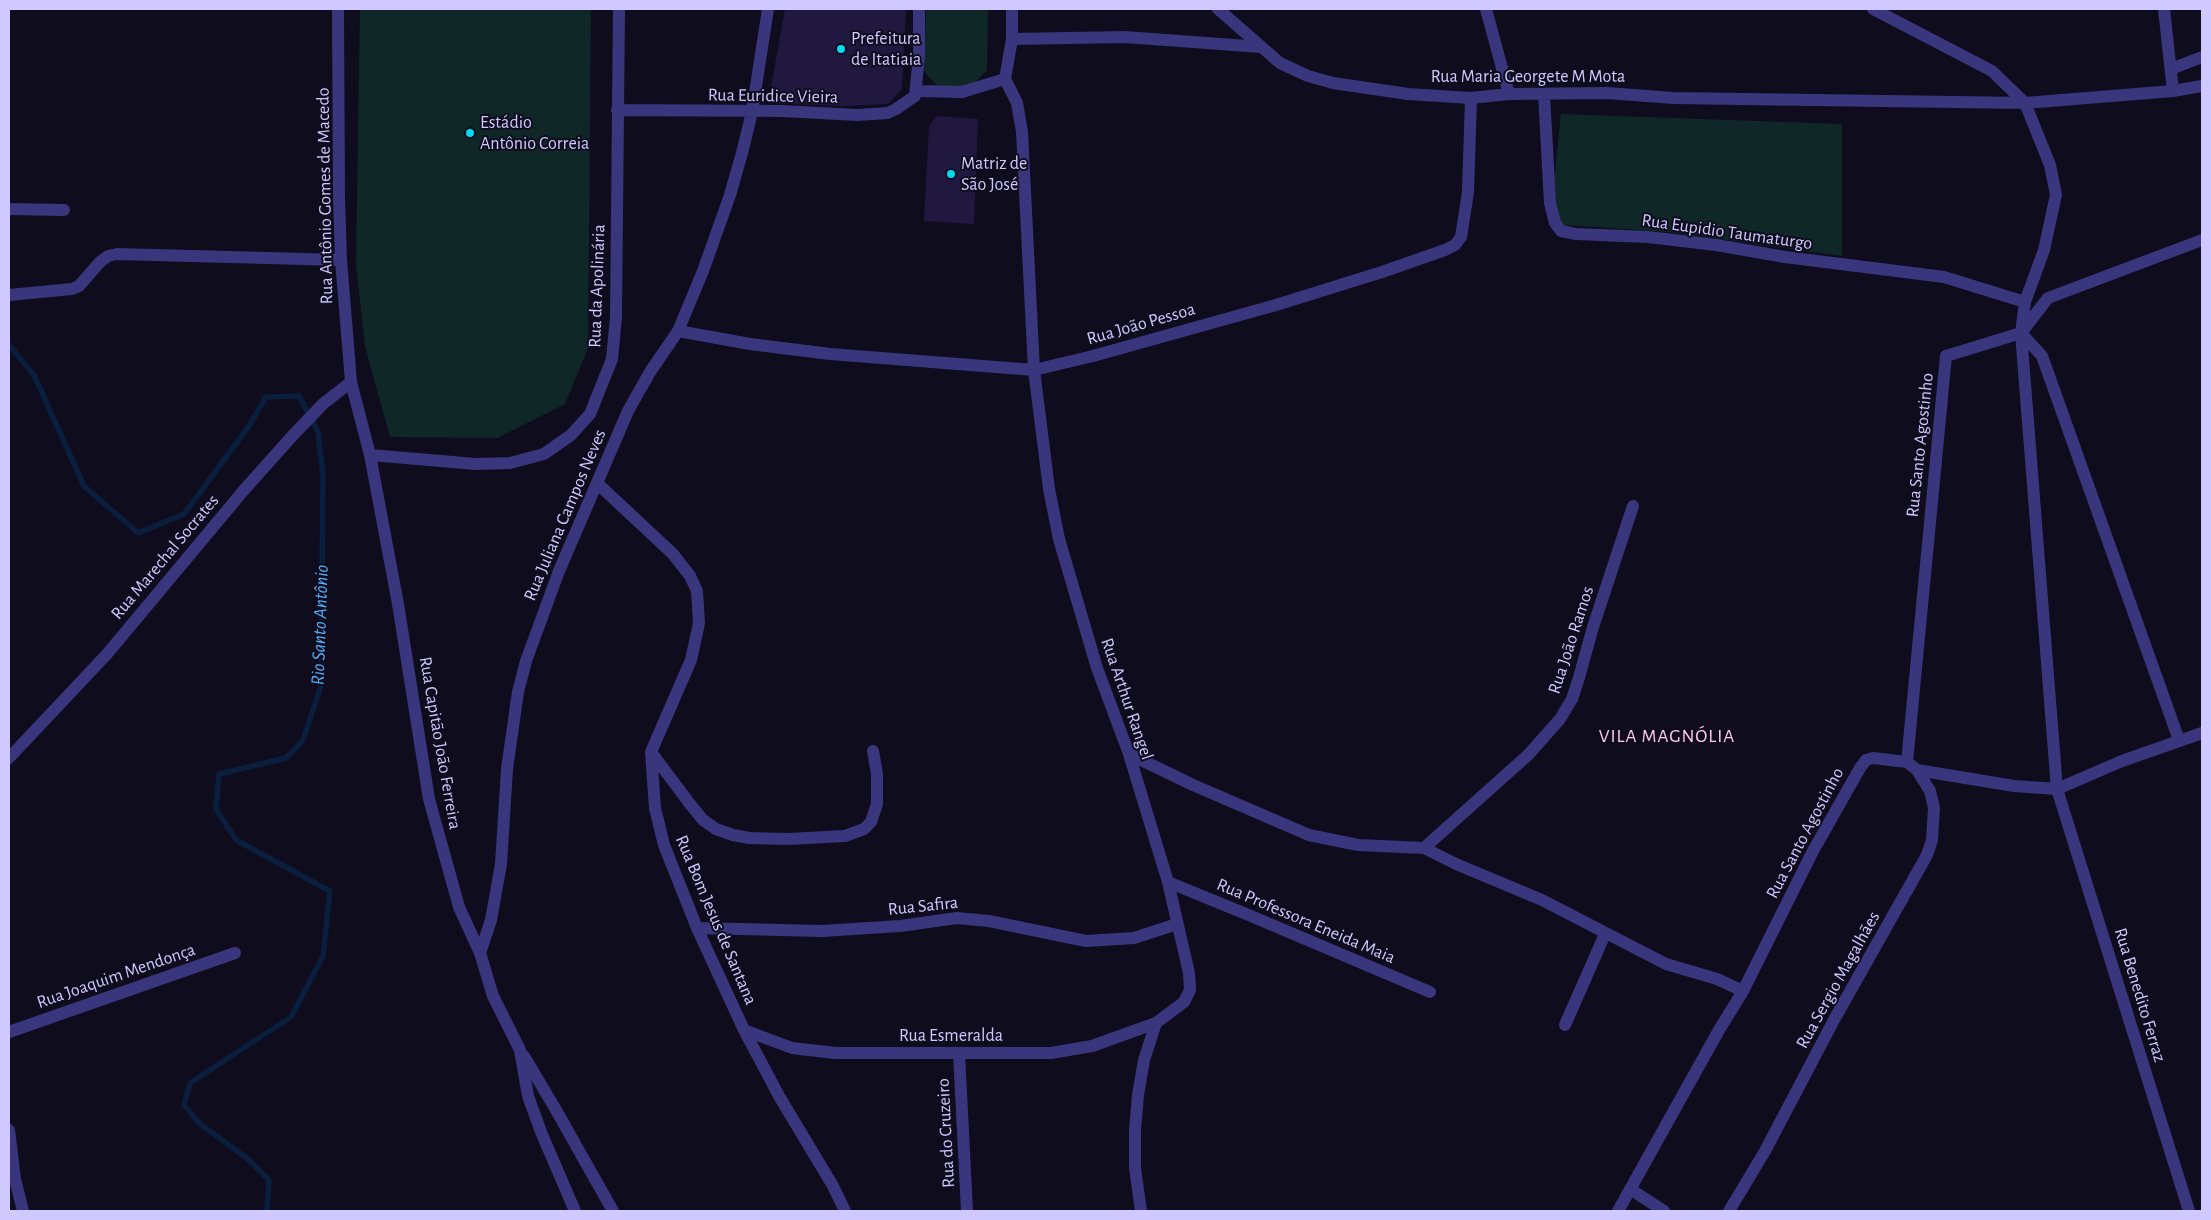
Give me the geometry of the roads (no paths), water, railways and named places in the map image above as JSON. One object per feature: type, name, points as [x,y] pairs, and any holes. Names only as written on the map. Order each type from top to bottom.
[{"type":"street","name":"Rua Antônio Gomes de Macedo","points":[[338,9],[341,260],[351,382]]},
{"type":"street","name":"Rua da Apolinária","points":[[370,455],[458,463],[510,463],[544,454],[571,435],[590,414],[612,359],[616,317],[619,9]]},
{"type":"street","name":"Rua Juliana Campos Neves","points":[[480,953],[491,920],[500,864],[508,760],[518,692],[526,662],[559,571],[628,411],[650,372],[678,331],[703,271],[730,195],[752,112],[768,9]]},
{"type":"street","points":[[919,9],[919,56],[916,89],[921,92],[962,92],[1005,79],[1012,38],[1012,9]]},
{"type":"street","name":"Rua Maria Georgete M Mota","points":[[1218,9],[1280,62],[1308,76],[1333,83],[1408,94],[1471,98],[1509,94],[1607,93],[1673,98],[2025,103],[2173,91],[2202,86]]},
{"type":"street","points":[[1486,9],[1509,94]]},
{"type":"street","points":[[1873,9],[1992,71],[2025,103],[2050,165],[2056,196],[2044,250],[2025,302],[2021,333],[2042,356],[2178,740]]},
{"type":"street","points":[[2164,9],[2173,91]]},
{"type":"street","points":[[1012,38],[1125,37],[1261,47]]},
{"type":"street","points":[[2170,69],[2202,57]]},
{"type":"street","name":"Rua Arthur Rangel","points":[[1005,79],[1017,103],[1022,132],[1034,370],[1049,489],[1059,539],[1075,600],[1097,668],[1129,754],[1168,882],[1189,972],[1190,990],[1184,1002],[1156,1023]]},
{"type":"street","name":"Rua Euridice Vieira","points":[[617,110],[876,115],[896,110],[915,96],[916,89]]},
{"type":"street","name":"Rua Eupidio Taumaturgo","points":[[1544,94],[1550,203],[1555,223],[1561,231],[1570,234],[1648,237],[1716,245],[1785,257],[1944,277],[2025,302]]},
{"type":"street","name":"Rua João Pessoa","points":[[678,331],[750,344],[830,354],[1034,370],[1093,356],[1276,305],[1391,269],[1455,245],[1461,237],[1468,192],[1471,98]]},
{"type":"street","points":[[9,209],[64,210]]},
{"type":"street","points":[[2021,333],[2048,298],[2202,240]]},
{"type":"street","points":[[9,295],[72,289],[79,286],[93,269],[108,256],[117,254],[341,260]]},
{"type":"street","name":"Rua Santo Agostinho","points":[[1618,1211],[1719,1030],[1743,991],[1813,851],[1860,768],[1866,760],[1873,758],[1912,766],[1946,356],[2021,333]]},
{"type":"street","name":"Rua Benedito Ferraz","points":[[2021,333],[2057,788],[2189,1211]]},
{"type":"street","name":"Rua Capitão João Ferreira","points":[[351,382],[370,455],[398,604],[428,799],[459,907],[480,953],[494,996],[520,1050],[532,1105],[575,1211]]},
{"type":"street","name":"Rua Marechal Socrates","points":[[9,758],[107,654],[294,434],[324,404],[351,382]]},
{"type":"street","name":"Rua Bom Jesus de Santana","points":[[598,484],[673,554],[690,576],[697,591],[699,623],[691,660],[651,752],[655,808],[664,845],[697,928],[744,1030],[779,1096],[833,1186],[845,1211]]},
{"type":"street","name":"Rua João Ramos","points":[[1424,848],[1528,755],[1564,713],[1572,700],[1595,620],[1633,506]]},
{"type":"street","points":[[1912,766],[2014,786],[2057,788],[2178,740],[2202,733]]},
{"type":"street","points":[[651,752],[703,820],[716,829],[732,835],[749,838],[788,840],[845,836],[864,829],[871,822],[877,804],[877,774],[874,751]]},
{"type":"street","points":[[1129,754],[1194,785],[1309,835],[1358,845],[1424,848],[1456,864],[1542,900],[1666,964],[1717,979],[1743,991]]},
{"type":"street","name":"Rua Sergio Magalhães","points":[[1730,1211],[1770,1142],[1835,1018],[1927,855],[1932,840],[1934,808],[1930,791],[1912,766]]},
{"type":"street","name":"Rua Professora Eneida Maia","points":[[1168,882],[1430,992]]},
{"type":"street","name":"Rua Safira","points":[[697,928],[822,930],[900,926],[957,918],[989,921],[1086,941],[1134,938],[1177,924]]},
{"type":"street","points":[[1565,1025],[1605,934]]},
{"type":"street","name":"Rua Joaquim Mendonça","points":[[9,1032],[235,953]]},
{"type":"street","points":[[1141,1211],[1136,1168],[1135,1130],[1144,1060],[1156,1023]]},
{"type":"street","name":"Rua Esmeralda","points":[[744,1030],[792,1048],[835,1054],[1051,1053],[1092,1046],[1156,1023]]},
{"type":"street","points":[[520,1050],[613,1211]]},
{"type":"street","name":"Rua do Cruzeiro","points":[[959,1053],[967,1211]]},
{"type":"street","points":[[9,1130],[22,1211]]},
{"type":"street","points":[[1630,1189],[1664,1211]]},
{"type":"waterway","name":"Rio Santo Antônio","points":[[9,345],[34,375],[84,486],[138,533],[184,514],[249,426],[266,397],[299,396],[318,432],[323,475],[321,686],[303,740],[286,758],[219,774],[216,809],[236,840],[330,891],[323,956],[291,1017],[190,1083],[184,1105],[199,1123],[248,1159],[269,1180],[267,1211]]},
{"type":"place","name":"Prefeitura de Itatiaia","points":[[841,49]]},
{"type":"place","name":"Estádio Antônio Correia","points":[[470,133]]},
{"type":"place","name":"Matriz de São José","points":[[951,174]]},
{"type":"district","name":"VILA MAGNÓLIA","points":[[1667,736]]}]
